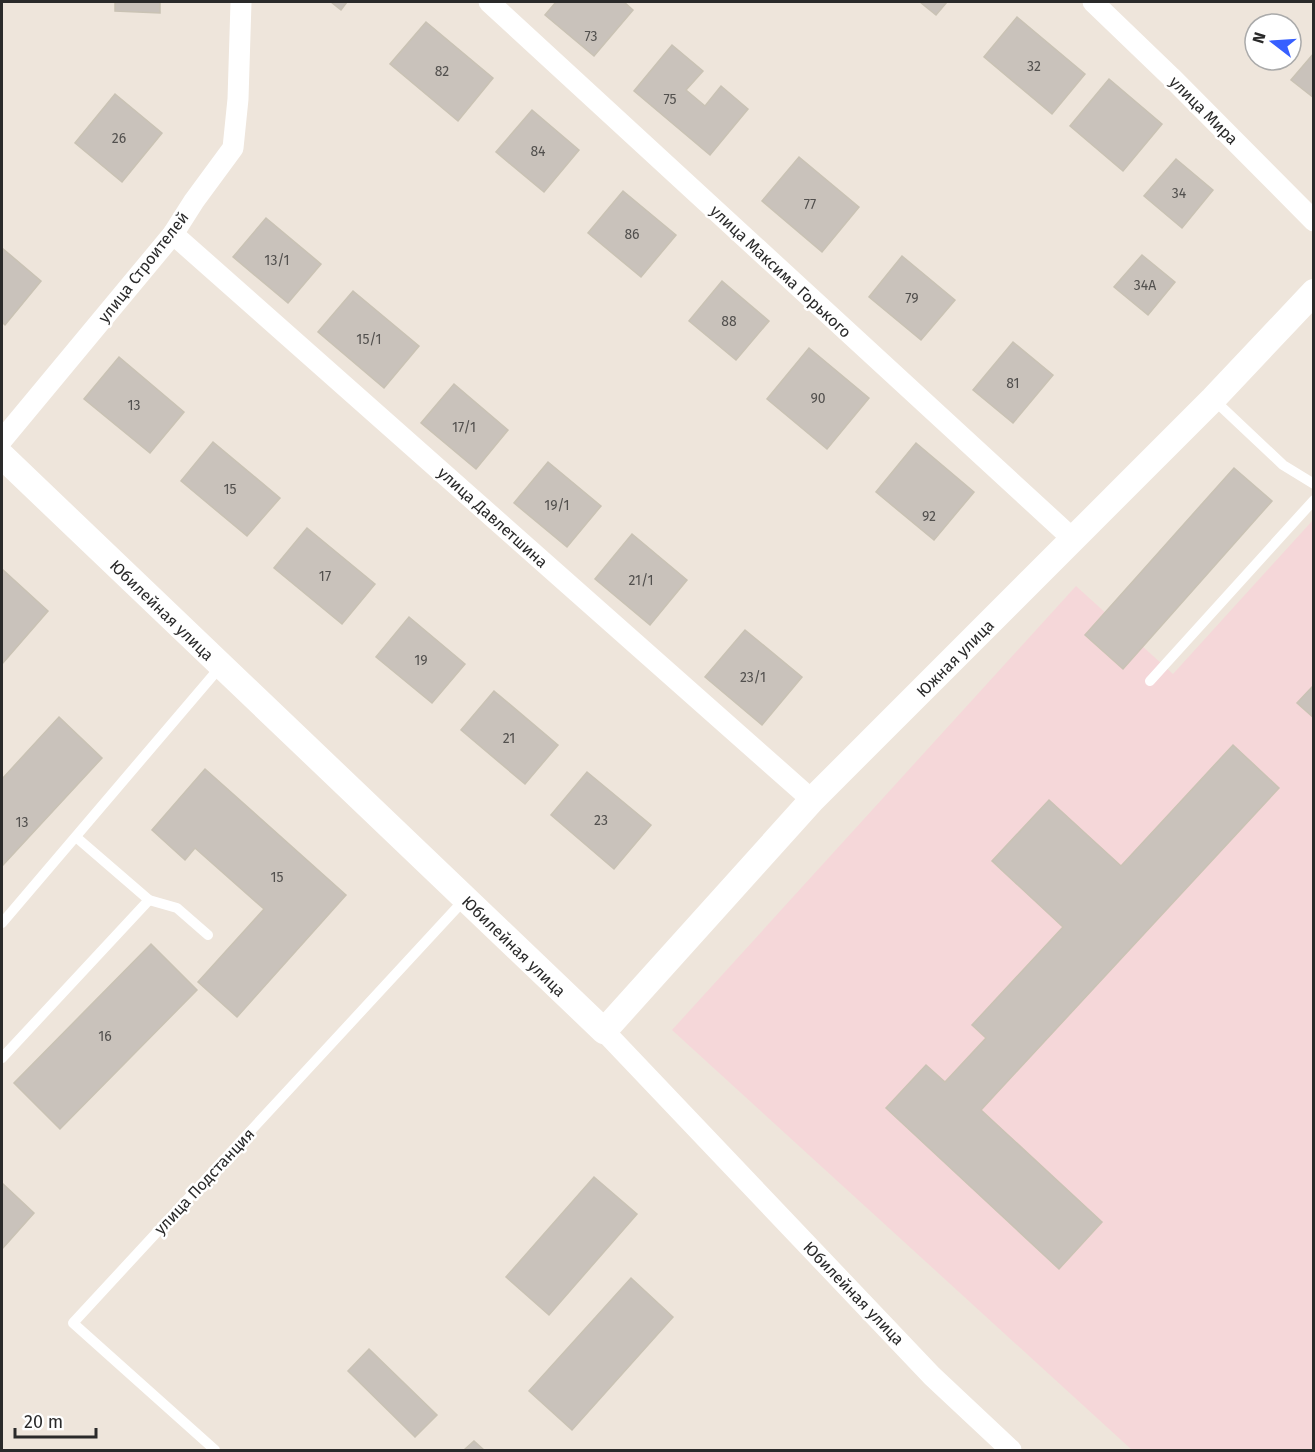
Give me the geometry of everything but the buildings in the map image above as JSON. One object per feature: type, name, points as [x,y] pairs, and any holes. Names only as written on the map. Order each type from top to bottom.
[{"type":"street","name":"улица Строителей","points":[[2,440],[173,234],[232,148],[238,99],[241,2]]},
{"type":"street","name":"улица Максима Горького","points":[[489,2],[1074,540]]},
{"type":"street","name":"улица Мира","points":[[1093,2],[1172,77],[1314,221]]},
{"type":"street","name":"улица Давлетшина","points":[[173,234],[812,800]]},
{"type":"street","name":"Южная улица","points":[[604,1031],[812,800],[1074,540],[1213,399],[1314,292]]},
{"type":"street","name":"Юбилейная улица","points":[[2,456],[604,1031],[932,1376],[1011,1450]]},
{"type":"lane","points":[[1213,399],[1283,465],[1314,484]]},
{"type":"lane","points":[[1150,681],[1314,500]]},
{"type":"lane","points":[[2,923],[221,666]]},
{"type":"lane","points":[[76,837],[149,900],[177,908],[208,935]]},
{"type":"lane","name":"улица Подстанция","points":[[215,1450],[73,1323],[465,899]]},
{"type":"lane","points":[[2,1058],[149,900]]},
{"type":"shaded area","points":[[1313,520],[1313,1450],[1132,1450],[672,1030],[1076,586],[1173,674]]}]
